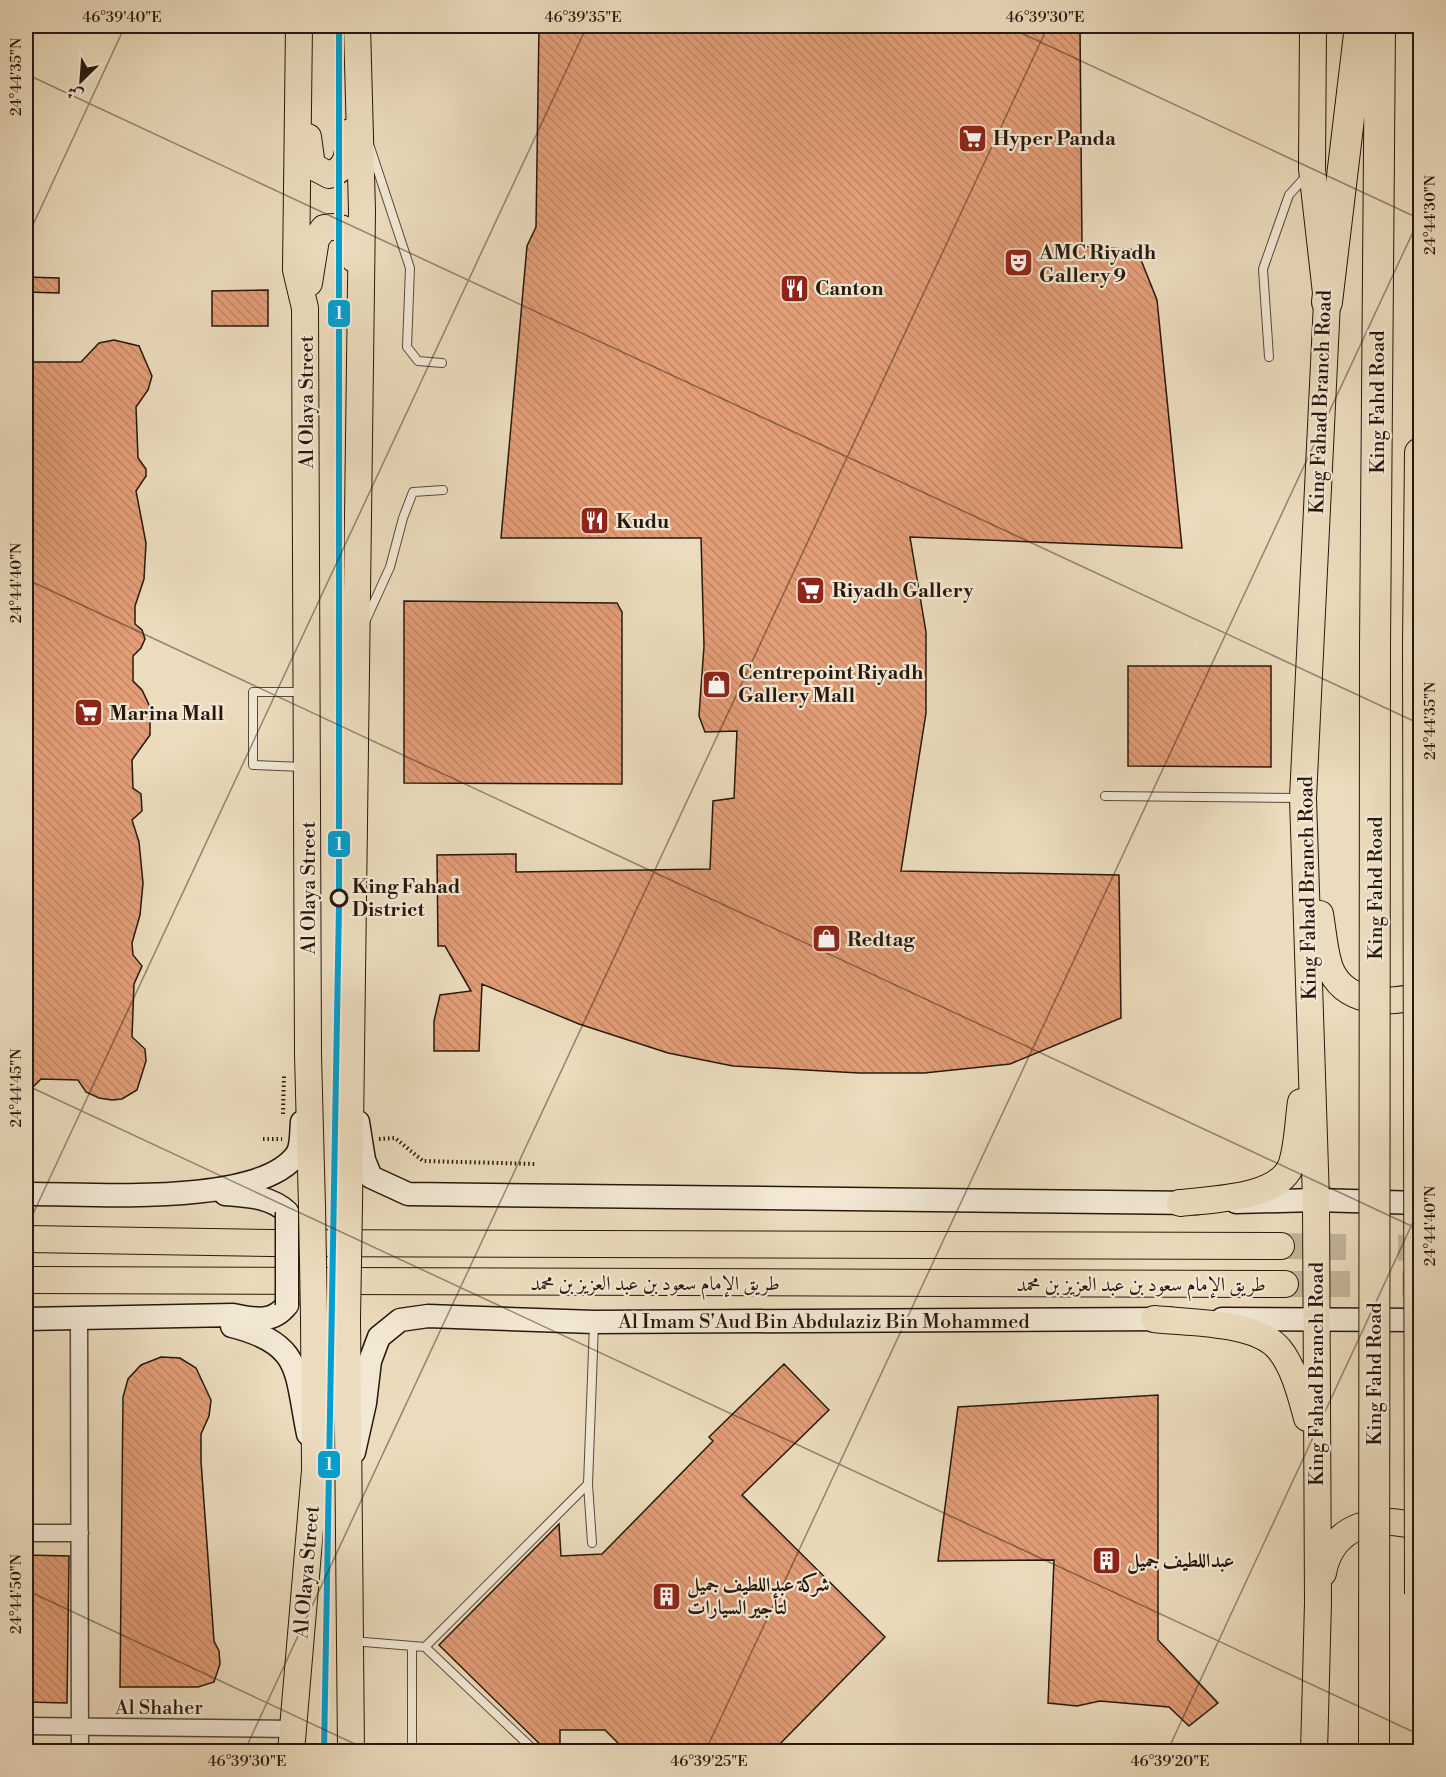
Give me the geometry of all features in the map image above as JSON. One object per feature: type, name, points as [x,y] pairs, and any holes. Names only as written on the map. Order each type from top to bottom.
[{"type":"highway","points":[[1327,302],[1360,26]]},
{"type":"highway","name":"King Fahd Road","points":[[1374,1752],[1376,645],[1380,26]]},
{"type":"highway","points":[[1420,453],[1418,644],[1420,1594]]},
{"type":"main road","name":"Al Olaya Street","points":[[291,1740],[315,1470],[314,1317],[300,1210],[308,1055],[305,308],[296,270],[299,26]]},
{"type":"main road","name":"Al Olaya Street","points":[[351,1752],[346,1319],[358,636],[361,313],[361,119],[357,81],[357,26]]},
{"type":"main road","name":"King Fahad Branch Road","points":[[1313,26],[1312,169],[1327,302],[1303,807],[1316,1200],[1318,1603],[1314,1752]]},
{"type":"main road","points":[[299,77],[312,166],[329,175],[339,172],[347,162],[357,81]]},
{"type":"main road","points":[[305,308],[316,239],[324,228],[335,226],[344,228],[352,235],[361,313]]},
{"type":"main road","points":[[1303,807],[1329,967],[1342,985],[1367,1000],[1401,1001],[1420,996]]},
{"type":"main road","points":[[1180,1203],[1261,1191],[1280,1181],[1292,1164],[1311,1037]]},
{"type":"main road","name":"طريق الإمام سعود بن عبد العزيز بن محمد","points":[[26,1239],[272,1243],[1281,1246]]},
{"type":"main road","name":"طريق الإمام سعود بن عبد العزيز بن محمد","points":[[26,1280],[1286,1284]]},
{"type":"main road","points":[[1154,1319],[1248,1329],[1278,1348],[1300,1390],[1316,1457]]},
{"type":"main road","points":[[1318,1603],[1324,1566],[1332,1545],[1351,1530],[1373,1522],[1397,1521],[1420,1527]]},
{"type":"street","points":[[202,1193],[274,1173],[288,1164],[299,1151],[308,1055]]},
{"type":"street","points":[[350,1064],[364,1160],[371,1177],[408,1194],[1180,1203],[1316,1200],[1420,1203]]},
{"type":"street","points":[[26,1194],[202,1193],[257,1197],[300,1210],[287,1305],[281,1313],[264,1320],[233,1315],[26,1319]]},
{"type":"street","points":[[193,1315],[250,1330],[282,1346],[295,1368],[315,1470]]},
{"type":"street","name":"Al Imam S'Aud Bin Abdulaziz Bin Mohammed","points":[[348,1477],[365,1403],[370,1361],[379,1337],[400,1320],[428,1316],[594,1322],[1420,1320]]},
{"type":"street","points":[[79,1318],[81,1752]]},
{"type":"street","points":[[26,1533],[80,1533]]},
{"type":"street","name":"Al Shaher","points":[[26,1726],[80,1727],[291,1740]]},
{"type":"lane","points":[[361,119],[410,268],[407,347],[418,361],[442,363]]},
{"type":"lane","points":[[1269,357],[1263,269],[1289,195],[1312,169]]},
{"type":"lane","points":[[358,636],[390,567],[403,518],[413,492],[443,490]]},
{"type":"lane","points":[[307,692],[254,692],[253,765],[307,768]]},
{"type":"lane","points":[[1105,796],[1303,807]]},
{"type":"lane","points":[[592,1544],[588,1484],[594,1322]]},
{"type":"lane","points":[[424,1647],[588,1484]]},
{"type":"lane","points":[[351,1641],[424,1647],[536,1752]]},
{"type":"lane","points":[[412,1646],[412,1752]]},
{"type":"path","points":[[374,1140],[394,1138],[423,1161],[537,1164]]},
{"type":"path","points":[[263,1139],[283,1139]]},
{"type":"building","name":"Riyadh Gallery","points":[[539,26],[1080,26],[1082,246],[1137,250],[1157,300],[1182,548],[910,537],[926,632],[926,713],[901,871],[1119,875],[1121,1018],[1010,1064],[924,1073],[859,1073],[733,1066],[668,1053],[579,1024],[482,984],[479,1051],[434,1051],[434,1021],[440,995],[471,991],[445,946],[438,946],[437,855],[516,854],[516,872],[710,869],[713,801],[734,798],[737,731],[705,732],[699,716],[704,646],[701,538],[501,538],[527,246],[536,227]]},
{"type":"building","points":[[26,277],[59,278],[59,293],[26,292]]},
{"type":"building","points":[[268,290],[268,326],[212,326],[212,291]]},
{"type":"building","name":"Marina Mall","points":[[114,340],[139,346],[152,376],[148,390],[136,407],[138,458],[146,469],[146,476],[136,491],[146,543],[144,579],[135,606],[135,624],[142,630],[145,639],[141,648],[133,656],[133,681],[142,690],[150,707],[150,735],[132,760],[133,788],[141,794],[142,811],[132,820],[139,842],[143,883],[140,915],[132,943],[133,955],[142,966],[134,984],[132,1037],[145,1049],[146,1061],[137,1090],[122,1099],[112,1100],[99,1098],[86,1092],[78,1080],[41,1079],[26,1094],[26,362],[81,362],[99,343]]},
{"type":"building","points":[[404,601],[617,603],[622,612],[622,784],[404,783]]},
{"type":"building","points":[[1128,666],[1271,666],[1271,767],[1128,766]]},
{"type":"building","points":[[161,1357],[180,1358],[196,1368],[211,1400],[209,1416],[201,1434],[201,1461],[214,1641],[219,1651],[220,1664],[214,1682],[198,1687],[120,1687],[123,1397],[128,1379],[141,1365]]},
{"type":"building","name":"شركة عبداللطيف جميل لتأجير السيارات","points":[[784,1364],[829,1410],[742,1495],[885,1637],[772,1752],[627,1752],[605,1730],[560,1730],[560,1752],[548,1752],[439,1645],[559,1524],[561,1556],[602,1554],[713,1441],[709,1437]]},
{"type":"building","name":"عبداللطيف جميل","points":[[1158,1395],[1158,1640],[1218,1703],[1189,1726],[1169,1707],[1100,1701],[1077,1706],[1048,1703],[1054,1560],[938,1561],[958,1407]]},
{"type":"building","points":[[26,1555],[69,1556],[67,1703],[26,1702]]},
{"type":"tunnel","points":[[1281,1246],[1420,1248]]},
{"type":"tunnel","points":[[1285,1284],[1420,1284]]},
{"type":"transit line","name":"1","points":[[324,1752],[339,905],[339,26]]},
{"type":"place","name":"Hyper Panda","points":[[972,138]]},
{"type":"place","name":"AMC Riyadh Gallery 9","points":[[1018,263]]},
{"type":"place","name":"Canton","points":[[794,288]]},
{"type":"place","name":"Kudu","points":[[595,521]]},
{"type":"place","name":"Riyadh Gallery","points":[[811,590]]},
{"type":"place","name":"Centrepoint Riyadh Gallery Mall","points":[[717,684]]},
{"type":"place","name":"Marina Mall","points":[[88,713]]},
{"type":"place","name":"King Fahad District","points":[[339,898]]},
{"type":"place","name":"Redtag","points":[[826,939]]},
{"type":"place","name":"عبداللطيف جميل","points":[[1106,1560]]},
{"type":"place","name":"شركة عبداللطيف جميل لتأجير السيارات","points":[[666,1596]]}]
